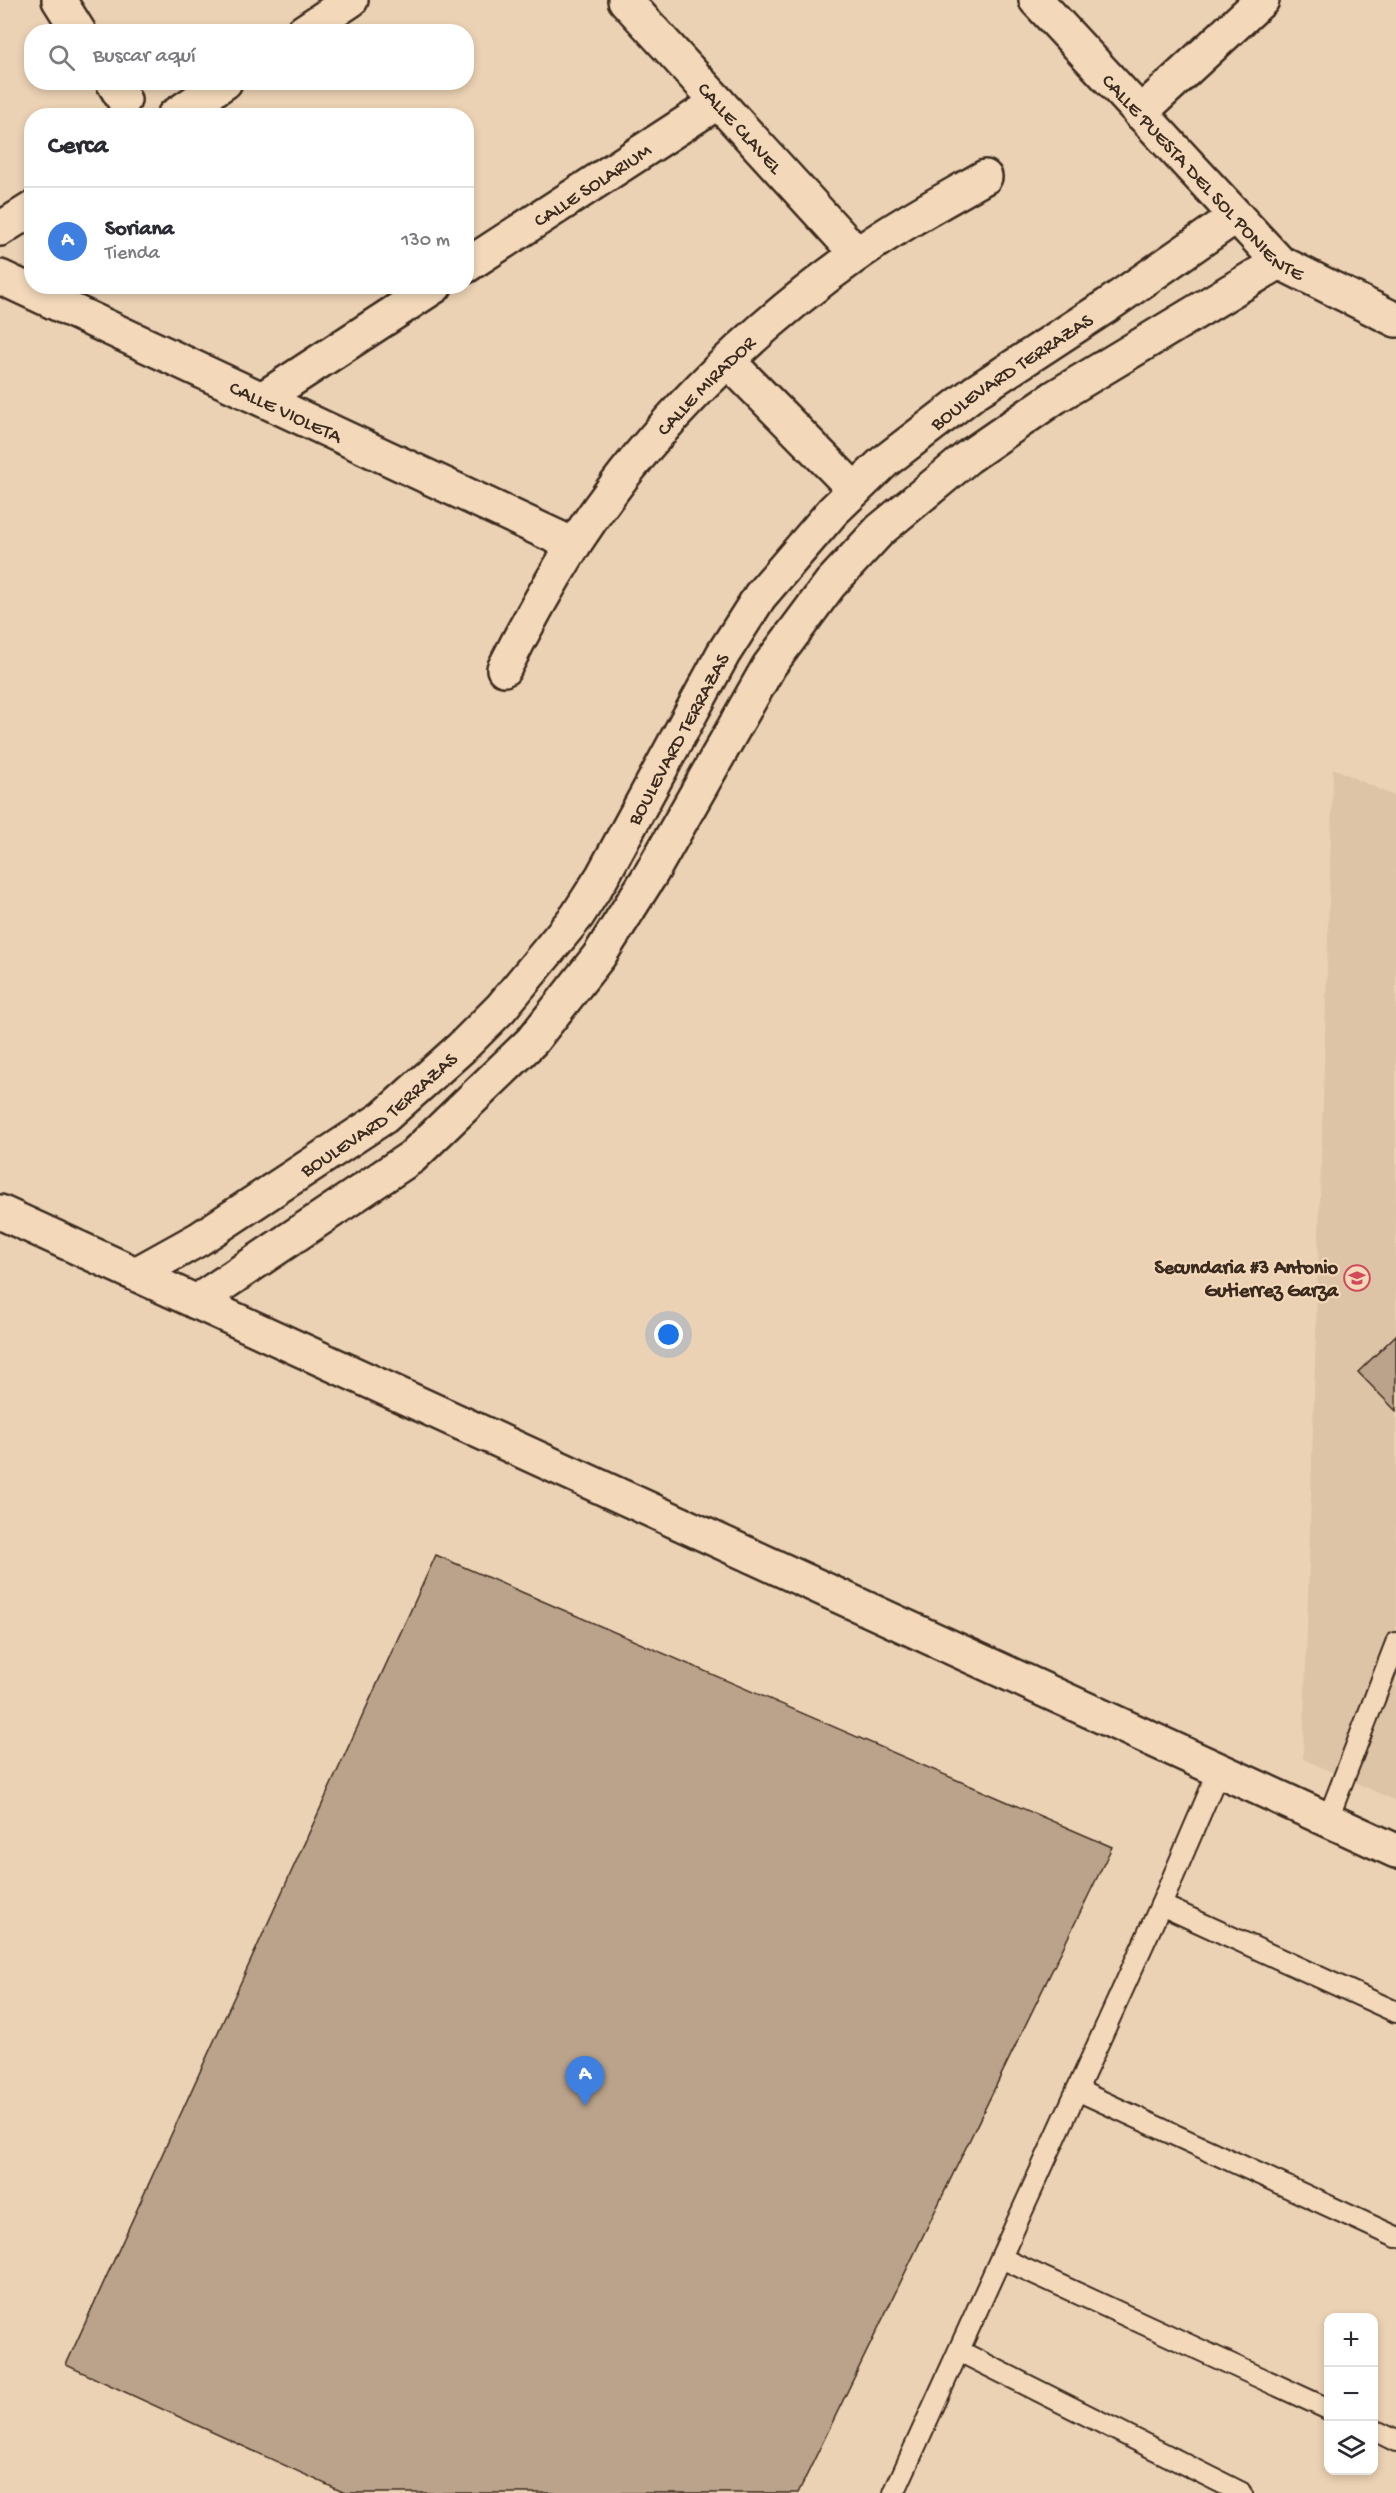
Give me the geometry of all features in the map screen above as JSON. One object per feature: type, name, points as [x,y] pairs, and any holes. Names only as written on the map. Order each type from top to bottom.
[{"type":"street","points":[[59,0],[74,24]]},
{"type":"street","points":[[315,24],[351,0]]},
{"type":"street","name":"CALLE CLAVEL","points":[[625,0],[857,254]]},
{"type":"street","name":"CALLE PUESTA DEL SOL PONIENTE","points":[[1036,0],[1279,262],[1391,310]]},
{"type":"street","points":[[1140,112],[1262,0]]},
{"type":"street","points":[[186,108],[213,90]]},
{"type":"street","name":"CALLE SOLARIUM","points":[[474,261],[718,102]]},
{"type":"street","name":"CALLE MIRADOR","points":[[504,669],[574,544],[638,457],[689,400],[769,322],[857,254],[985,177]]},
{"type":"street","points":[[0,229],[24,213]]},
{"type":"street","name":"BOULEVARD TERRAZAS","points":[[136,1274],[199,1239],[384,1117],[461,1048],[501,1008],[577,916],[602,877],[723,654],[760,596],[798,549],[884,462],[975,393],[1236,216]]},
{"type":"street","name":"BOULEVARD TERRAZAS","points":[[196,1302],[412,1157],[532,1041],[599,956],[652,872],[769,666],[830,584],[880,530],[968,457],[1055,398],[1279,262]]},
{"type":"street","name":"CALLE VIOLETA","points":[[0,277],[24,288]]},
{"type":"street","name":"CALLE VIOLETA","points":[[37,294],[574,544]]},
{"type":"street","points":[[262,399],[423,294]]},
{"type":"street","points":[[728,361],[855,490]]},
{"type":"street","points":[[0,1212],[1396,1851]]},
{"type":"lane","points":[[1328,1819],[1396,1642]]},
{"type":"lane","points":[[894,2493],[1161,1905],[1219,1770]]},
{"type":"lane","points":[[1161,1905],[1396,2012]]},
{"type":"lane","points":[[1077,2090],[1396,2237]]},
{"type":"lane","points":[[1001,2258],[1324,2407]]},
{"type":"lane","points":[[959,2351],[1242,2493]]},
{"type":"lane","points":[[1378,2432],[1396,2441]]},
{"type":"shaded area","name":"Secundaria #3 Antonio Gutierrez Garza","points":[[1333,768],[1396,797],[1396,1801],[1303,1759]]},
{"type":"building","points":[[1396,1335],[1396,1411],[1358,1372]]},
{"type":"building","points":[[436,1555],[1112,1847],[798,2493],[345,2493],[66,2365]]},
{"type":"place","name":"Secundaria #3 Antonio Gutierrez Garza","points":[[1357,1278]]},
{"type":"place","name":"Soriana","points":[[585,2106]]}]
